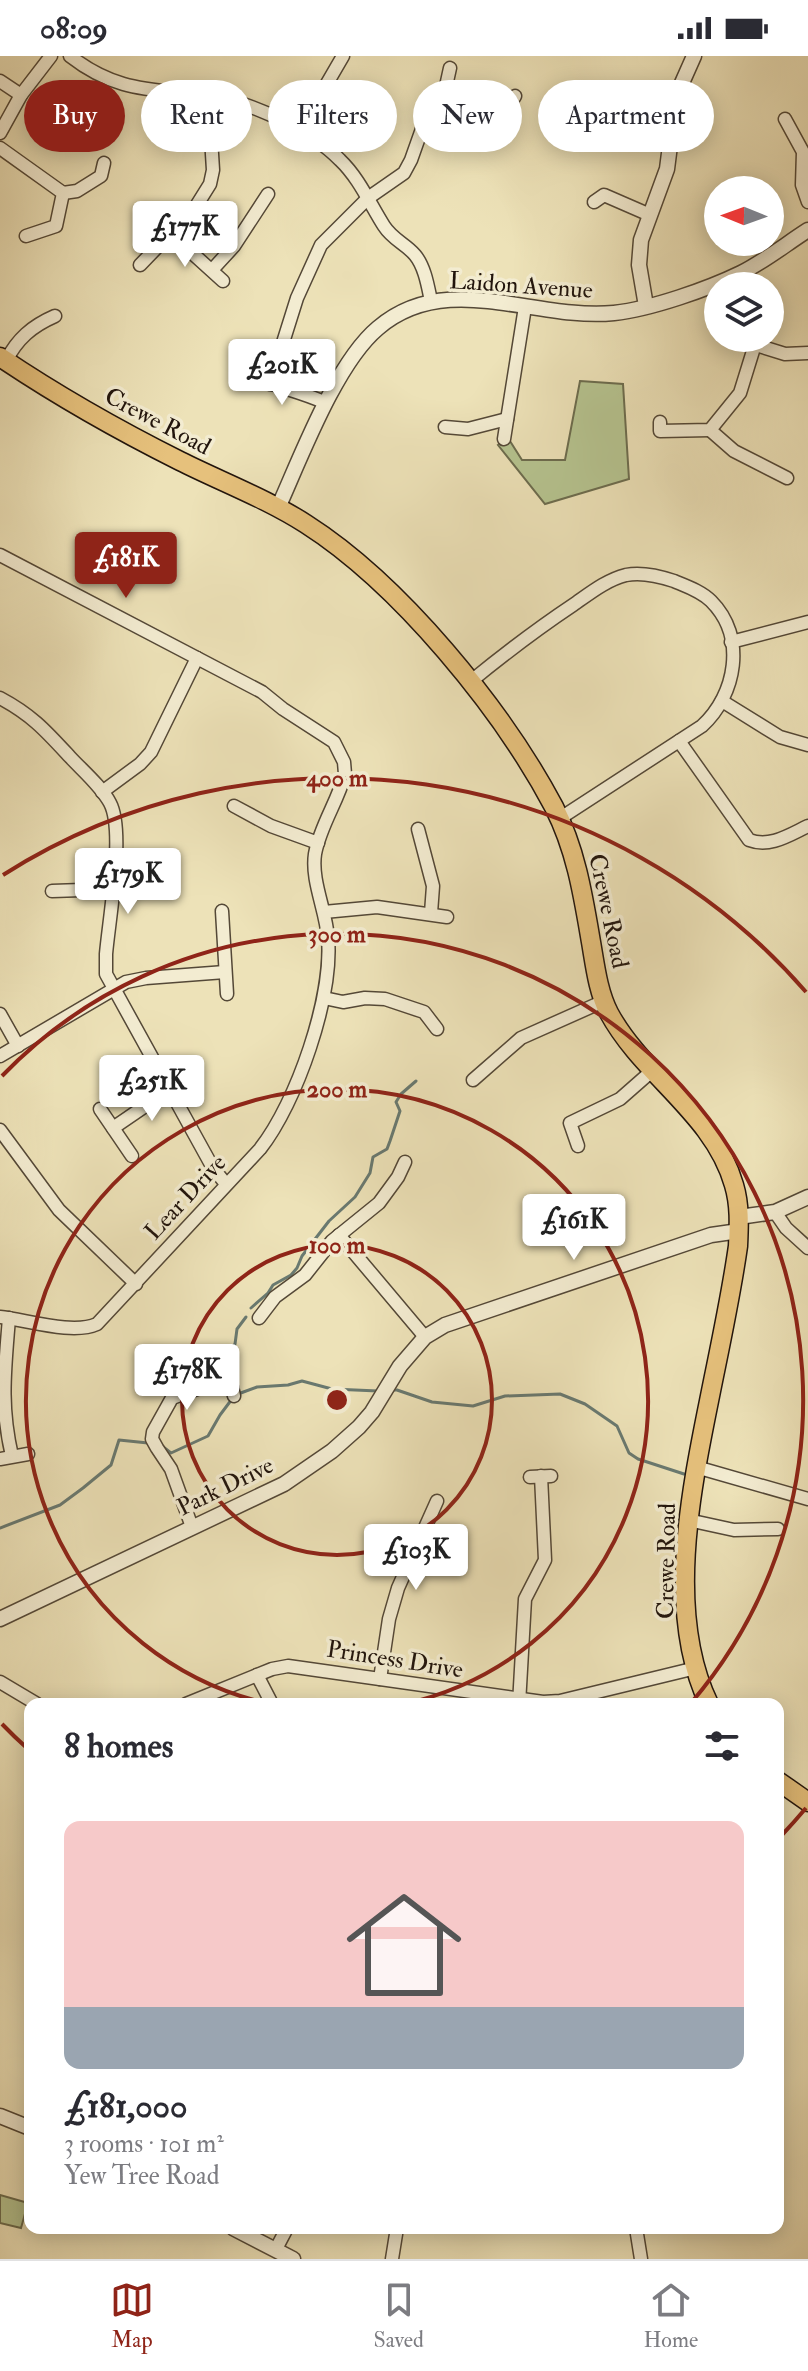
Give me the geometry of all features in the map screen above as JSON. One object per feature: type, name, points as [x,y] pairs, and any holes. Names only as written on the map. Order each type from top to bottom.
[{"type":"main road","name":"Crewe Road","points":[[3,359],[102,421],[278,508],[324,536],[379,582],[470,682],[521,754],[559,819],[578,867],[604,1001],[620,1032],[715,1141],[733,1181],[739,1224],[734,1270],[688,1520],[690,1639],[707,1698]]},
{"type":"main road","points":[[784,1785],[808,1802]]},
{"type":"street","points":[[0,133],[21,95],[51,56]]},
{"type":"street","points":[[70,56],[104,77],[141,88]]},
{"type":"street","points":[[329,80],[343,56]]},
{"type":"street","points":[[646,306],[638,252],[667,169],[682,83],[694,56]]},
{"type":"street","points":[[447,80],[450,68]]},
{"type":"street","points":[[0,81],[21,95]]},
{"type":"street","points":[[805,121],[788,124],[803,152],[802,185],[808,202]]},
{"type":"street","points":[[0,148],[63,193],[77,191],[102,170],[114,185]]},
{"type":"street","points":[[140,265],[195,208],[210,184],[212,152]]},
{"type":"street","points":[[331,152],[355,178],[386,230],[420,263],[431,301]]},
{"type":"street","points":[[270,384],[297,298],[321,245],[368,198],[404,173],[414,152]]},
{"type":"street","points":[[26,236],[56,226],[63,193]]},
{"type":"street","points":[[600,193],[650,215]]},
{"type":"street","points":[[212,270],[234,246],[268,194]]},
{"type":"street","name":"Laidon Avenue","points":[[754,272],[808,230]]},
{"type":"street","points":[[170,233],[223,281]]},
{"type":"street","name":"Laidon Avenue","points":[[278,508],[326,403],[352,358],[368,337],[398,314],[431,301],[466,298],[578,313],[614,313],[704,289]]},
{"type":"street","points":[[504,439],[525,307]]},
{"type":"street","points":[[3,359],[29,329],[55,316]]},
{"type":"street","points":[[710,430],[740,393],[753,352]]},
{"type":"street","points":[[781,352],[808,353]]},
{"type":"street","points":[[252,377],[305,393],[326,403]]},
{"type":"street","points":[[445,427],[468,429],[507,419]]},
{"type":"street","points":[[660,432],[710,430],[734,451],[787,478]]},
{"type":"street","name":"Lear Drive","points":[[0,555],[262,692],[283,709],[329,737],[338,746],[345,774],[318,843],[315,866],[329,951],[324,998],[294,1088],[279,1120],[260,1149],[101,1321],[88,1328],[74,1328],[4,1317]]},
{"type":"street","points":[[470,682],[589,594],[606,583],[630,574],[667,579],[706,597],[724,620],[731,642],[732,675],[722,701],[707,722],[559,819]]},
{"type":"street","points":[[731,642],[808,622]]},
{"type":"street","points":[[102,792],[151,752],[197,658]]},
{"type":"street","points":[[0,698],[30,715],[102,792],[114,813],[118,828],[106,974],[213,1168],[226,1184]]},
{"type":"street","points":[[722,701],[780,737],[808,745]]},
{"type":"street","points":[[679,741],[749,840],[770,843],[808,826]]},
{"type":"street","points":[[234,806],[263,816],[318,843]]},
{"type":"street","points":[[431,913],[433,886],[419,833],[436,832]]},
{"type":"street","points":[[52,891],[112,889]]},
{"type":"street","points":[[324,912],[377,907],[447,917]]},
{"type":"street","points":[[222,911],[227,994]]},
{"type":"street","points":[[223,925],[238,925]]},
{"type":"street","points":[[0,1056],[126,982],[225,972]]},
{"type":"street","points":[[324,998],[343,1002],[365,998],[385,999],[424,1012],[437,1023]]},
{"type":"street","points":[[473,1080],[521,1038],[604,1001]]},
{"type":"street","points":[[0,1014],[18,1046]]},
{"type":"street","points":[[578,1146],[570,1123],[620,1099],[653,1070]]},
{"type":"street","points":[[113,1128],[170,1089]]},
{"type":"street","points":[[100,1109],[132,1156]]},
{"type":"street","points":[[0,1130],[59,1210],[136,1284]]},
{"type":"street","points":[[259,1318],[267,1304],[305,1275],[339,1235],[379,1203],[405,1162]]},
{"type":"street","points":[[339,1235],[425,1337],[445,1325],[711,1235],[808,1197]]},
{"type":"street","points":[[775,1212],[786,1228],[808,1248]]},
{"type":"street","points":[[4,1317],[6,1458],[28,1454]]},
{"type":"street","name":"Park Drive","points":[[0,1619],[284,1484],[332,1451],[359,1427],[390,1380],[425,1337]]},
{"type":"street","points":[[192,1527],[171,1469],[154,1444],[153,1432],[172,1398],[217,1382],[232,1387],[234,1396]]},
{"type":"street","points":[[696,1467],[808,1499]]},
{"type":"street","points":[[519,1698],[525,1599],[545,1560],[540,1476]]},
{"type":"street","points":[[380,1679],[395,1598],[438,1500]]},
{"type":"street","points":[[688,1520],[734,1530],[778,1529]]},
{"type":"street","name":"Princess Drive","points":[[201,1698],[280,1667],[296,1666],[495,1698]]},
{"type":"street","name":"Princess Drive","points":[[572,1698],[696,1668]]},
{"type":"street","points":[[257,1675],[269,1698]]},
{"type":"street","points":[[0,1682],[27,1698]]},
{"type":"street","points":[[0,2116],[24,2126]]},
{"type":"street","points":[[245,2234],[293,2259]]},
{"type":"street","points":[[276,2249],[284,2234]]},
{"type":"street","points":[[392,2259],[396,2234]]},
{"type":"street","points":[[637,2234],[641,2259]]},
{"type":"green space","points":[[580,381],[623,384],[629,479],[545,504],[498,445],[508,438],[522,460],[565,460]]},
{"type":"green space","points":[[0,2195],[24,2202],[21,2228],[0,2223]]},
{"type":"waterway","points":[[251,1308],[273,1285],[291,1275],[329,1221],[355,1197],[370,1173],[373,1157],[387,1149],[400,1111],[396,1102],[416,1081]]},
{"type":"waterway","points":[[224,1359],[235,1344],[237,1329],[246,1317]]},
{"type":"waterway","points":[[238,1394],[257,1387],[302,1381],[332,1389],[378,1391]]},
{"type":"waterway","points":[[390,1390],[432,1402],[473,1406],[505,1396],[560,1394],[585,1404],[617,1426],[629,1453],[638,1459],[684,1474]]},
{"type":"waterway","points":[[162,1446],[171,1453],[208,1436],[232,1399]]},
{"type":"waterway","points":[[0,1528],[60,1505],[83,1488],[111,1465],[119,1440],[148,1443]]}]
